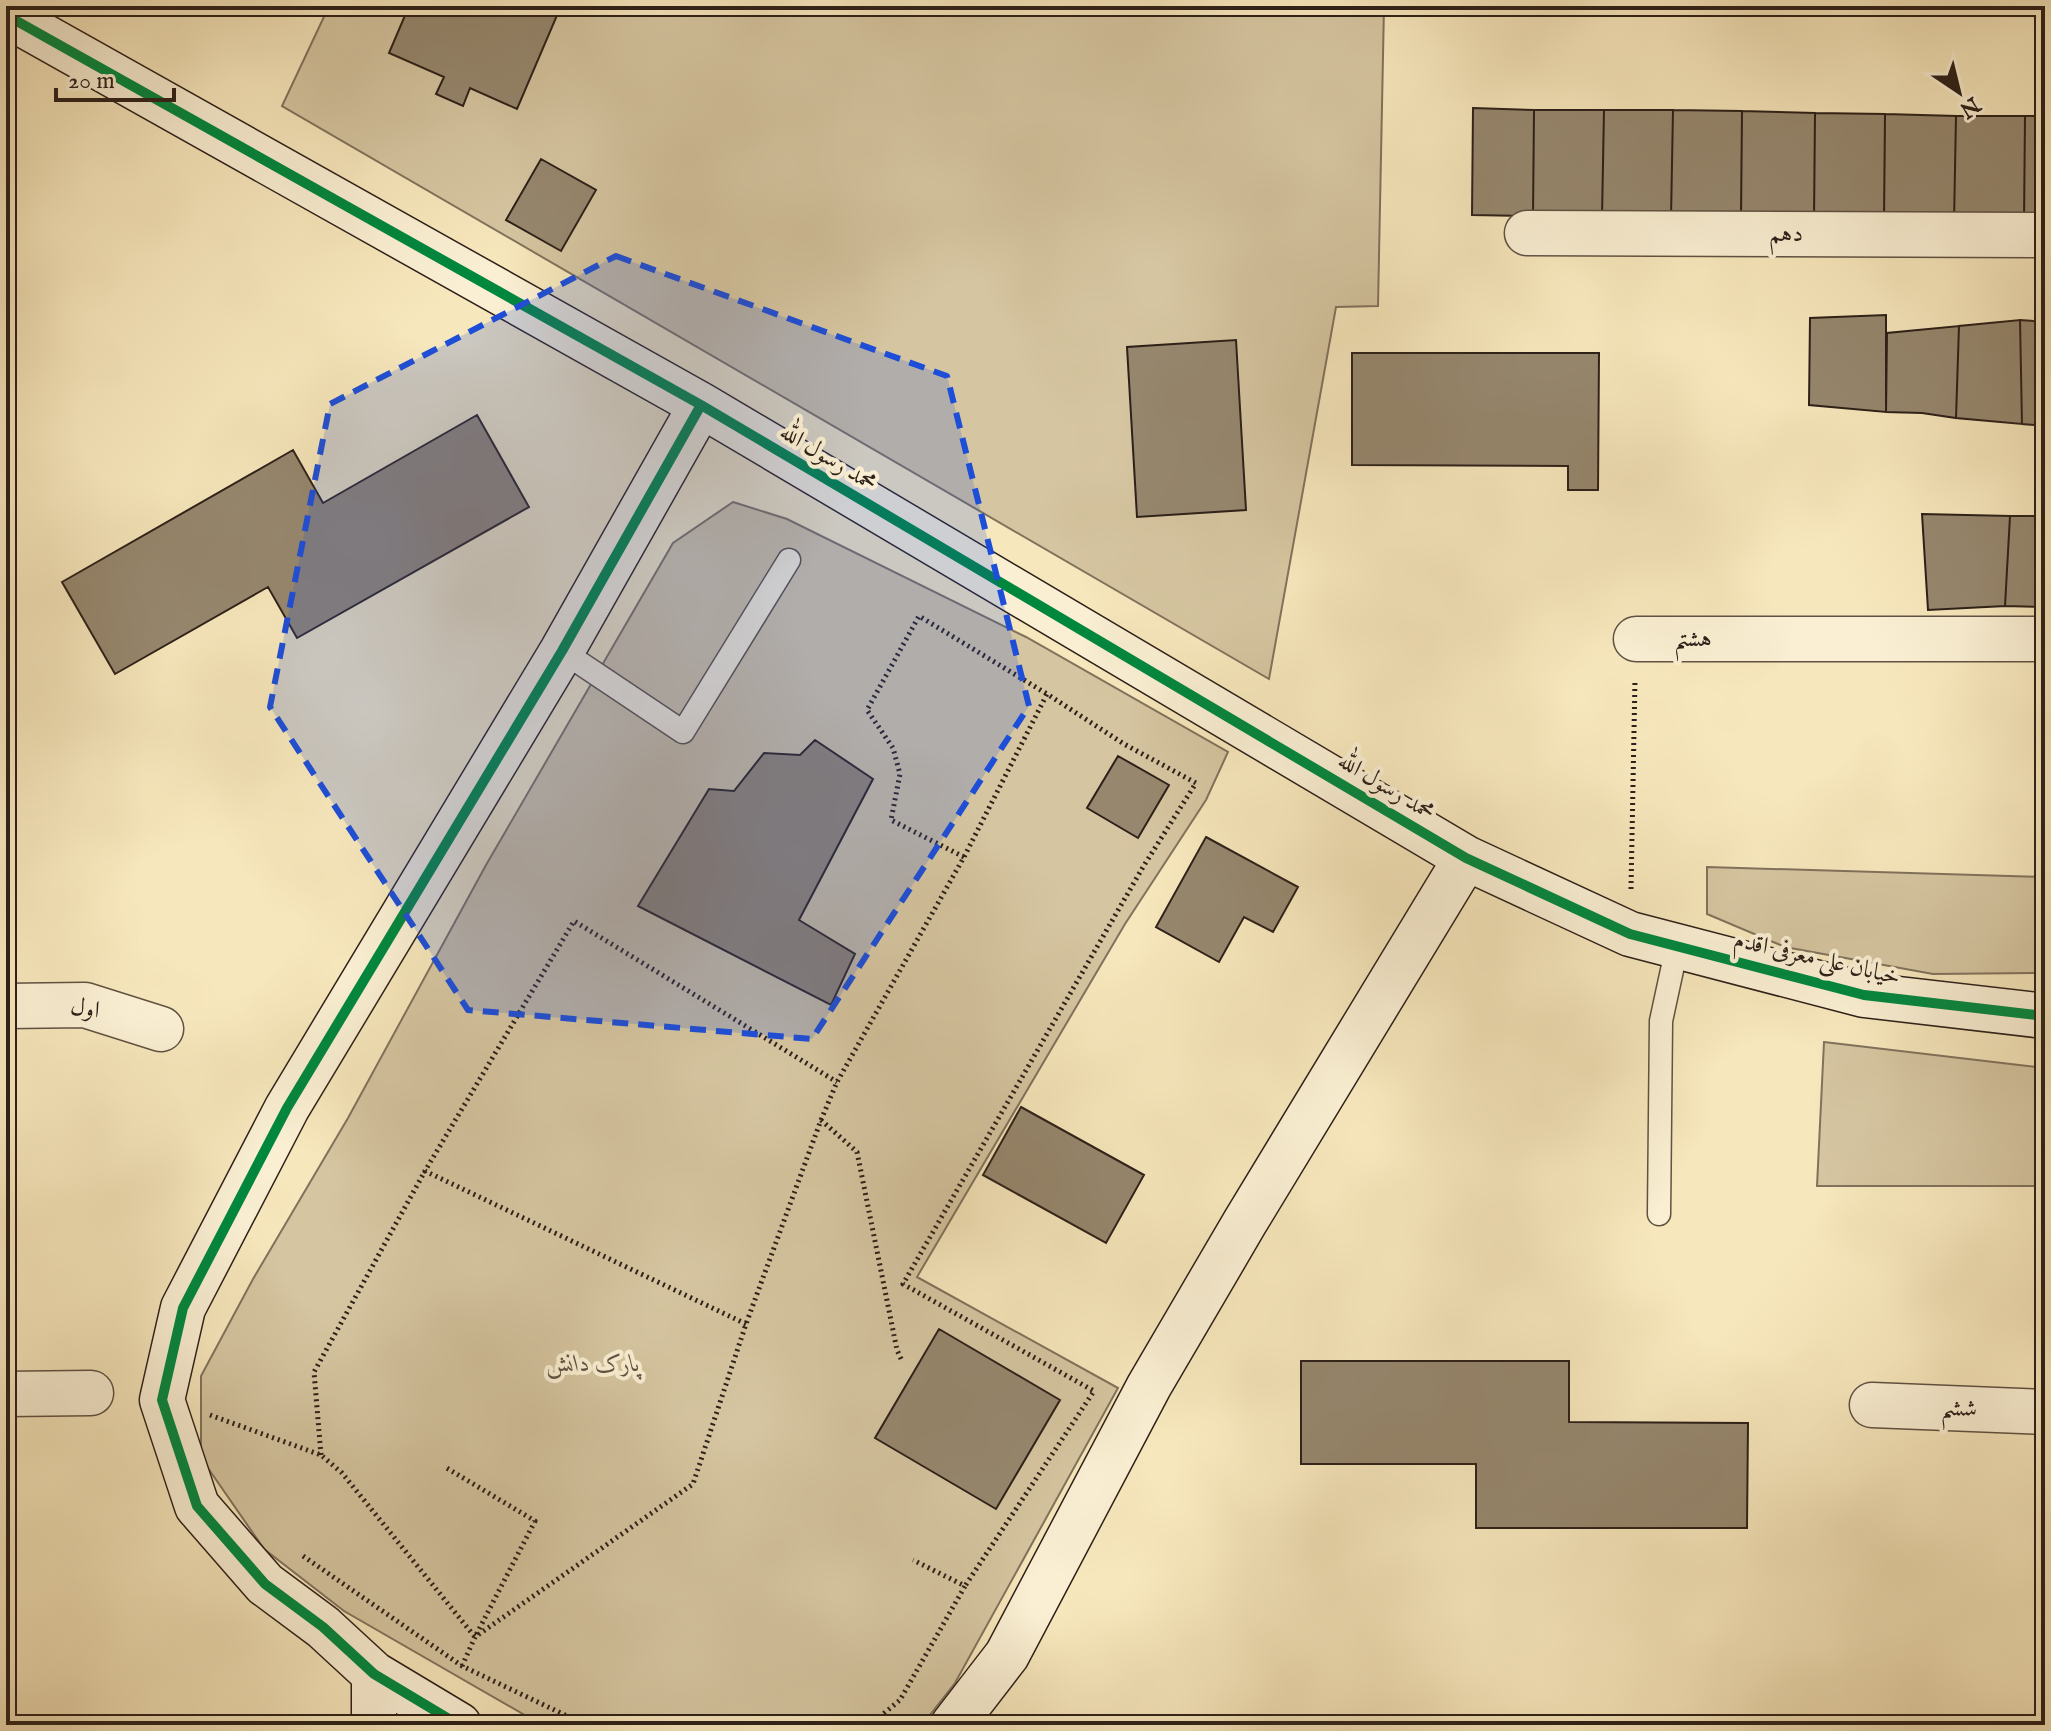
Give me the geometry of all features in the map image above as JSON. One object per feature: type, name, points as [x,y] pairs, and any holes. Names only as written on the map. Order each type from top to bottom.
[{"type":"street","name":"محمد رسول الله","points":[[6,15],[701,405],[1466,858],[1630,934]]},
{"type":"street","name":"دهم","points":[[1527,233],[2045,235]]},
{"type":"street","points":[[459,1725],[374,1674],[323,1627],[265,1584],[197,1506],[162,1400],[183,1308],[287,1108],[562,651],[701,405]]},
{"type":"street","name":"هشتم","points":[[1636,639],[2045,639]]},
{"type":"street","points":[[953,1725],[1007,1655],[1149,1386],[1466,858]]},
{"type":"street","name":"خیابان علی معرفی اقدم","points":[[1630,934],[1864,995],[2045,1016]]},
{"type":"street","name":"اول","points":[[6,1006],[85,1005],[161,1029]]},
{"type":"street","points":[[6,1394],[91,1393]]},
{"type":"street","name":"ششم","points":[[1872,1405],[2045,1412]]},
{"type":"street","points":[[374,1674],[374,1725]]},
{"type":"lane","points":[[562,651],[683,732],[789,560]]},
{"type":"lane","points":[[1659,1214],[1661,1021],[1677,947]]},
{"type":"path","points":[[870,1725],[900,1700],[965,1586],[1094,1391],[903,1284],[1143,867],[1196,783],[1124,744],[919,616],[867,710],[893,748],[900,774],[891,820],[964,857]]},
{"type":"path","points":[[1630,934],[1636,639]]},
{"type":"path","points":[[475,1637],[693,1484],[746,1324],[837,1082],[964,857],[1047,694]]},
{"type":"path","points":[[321,1455],[314,1372],[425,1171],[574,921],[837,1082]]},
{"type":"path","points":[[821,1120],[857,1152],[897,1350],[902,1361]]},
{"type":"path","points":[[425,1171],[746,1324]]},
{"type":"path","points":[[206,1424],[202,1412],[321,1455],[342,1473],[475,1637]]},
{"type":"path","points":[[445,1467],[535,1521],[462,1666]]},
{"type":"path","points":[[292,1548],[462,1666],[586,1725]]},
{"type":"path","points":[[913,1560],[965,1586]]},
{"type":"highlighted area","points":[[616,256],[947,376],[1029,706],[812,1039],[468,1010],[270,707],[330,404]]},
{"type":"green space","points":[[329,6],[1384,6],[1378,306],[1336,307],[1269,679],[282,106]]},
{"type":"green space","name":"پارک دانش","points":[[733,502],[787,519],[1026,637],[1228,752],[1206,800],[1125,924],[917,1277],[1118,1388],[955,1683],[922,1725],[542,1725],[344,1611],[264,1549],[201,1458],[201,1376],[253,1279],[348,1118],[486,865],[673,543]]},
{"type":"green space","points":[[1707,867],[2045,877],[2045,973],[1933,974],[1785,947],[1707,914]]},
{"type":"green space","points":[[1824,1042],[2045,1068],[2045,1186],[1817,1186]]},
{"type":"building","points":[[409,6],[561,6],[517,109],[470,88],[463,106],[436,94],[444,77],[389,53]]},
{"type":"building","points":[[1473,108],[1534,110],[1533,216],[1472,215]]},
{"type":"building","points":[[1534,110],[1604,110],[1602,217],[1533,216]]},
{"type":"building","points":[[1604,110],[1673,110],[1671,218],[1602,217]]},
{"type":"building","points":[[1673,110],[1742,111],[1741,218],[1671,218]]},
{"type":"building","points":[[1742,111],[1815,113],[1814,220],[1741,218]]},
{"type":"building","points":[[1815,113],[1885,114],[1884,221],[1814,220]]},
{"type":"building","points":[[1885,114],[1956,116],[1954,223],[1884,221]]},
{"type":"building","points":[[1956,116],[2025,116],[2024,223],[1954,223]]},
{"type":"building","points":[[2025,116],[2045,116],[2045,223],[2024,223]]},
{"type":"building","points":[[541,159],[596,190],[561,251],[506,220]]},
{"type":"building","points":[[1886,315],[1886,412],[1809,405],[1810,318]]},
{"type":"building","points":[[2020,320],[2022,424],[1956,418],[1959,326]]},
{"type":"building","points":[[2020,320],[2045,322],[2045,426],[2022,424]]},
{"type":"building","points":[[1959,326],[1956,418],[1886,412],[1887,333]]},
{"type":"building","points":[[1236,340],[1246,510],[1137,517],[1127,347]]},
{"type":"building","points":[[1352,353],[1599,353],[1598,490],[1568,490],[1568,466],[1352,465]]},
{"type":"building","points":[[477,415],[529,507],[297,638],[268,587],[115,674],[62,582],[293,450],[323,503]]},
{"type":"building","points":[[1922,514],[2010,516],[2005,606],[1928,610]]},
{"type":"building","points":[[2010,516],[2045,516],[2045,607],[2005,606]]},
{"type":"building","points":[[815,740],[873,779],[799,920],[855,954],[831,1005],[638,906],[709,789],[734,791],[764,753],[800,755]]},
{"type":"building","points":[[1118,756],[1169,785],[1138,838],[1087,808]]},
{"type":"building","points":[[1206,837],[1298,887],[1273,932],[1244,917],[1219,962],[1156,927]]},
{"type":"building","points":[[1021,1107],[1144,1175],[1106,1243],[983,1175]]},
{"type":"building","points":[[939,1329],[1060,1400],[996,1509],[875,1438]]},
{"type":"building","points":[[1301,1361],[1569,1361],[1569,1422],[1748,1423],[1747,1528],[1476,1528],[1476,1464],[1301,1464]]},
{"type":"cycle path","points":[[6,15],[701,405],[1466,858],[1630,934],[1864,995],[2045,1016]]},
{"type":"cycle path","points":[[459,1725],[374,1674],[323,1627],[265,1584],[197,1506],[162,1400],[183,1308],[287,1108],[562,651],[701,405]]}]
